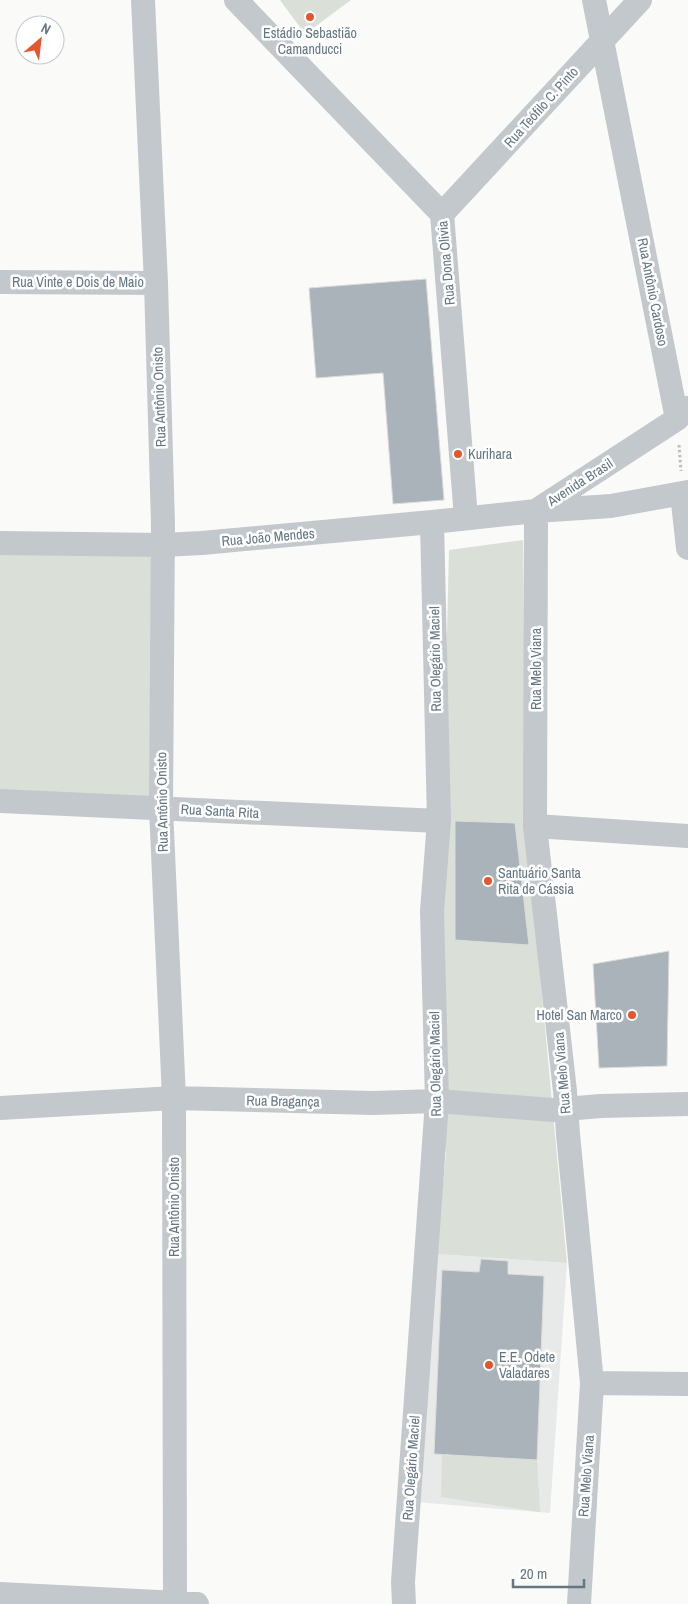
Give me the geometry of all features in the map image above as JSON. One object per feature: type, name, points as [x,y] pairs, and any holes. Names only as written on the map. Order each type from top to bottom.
[{"type":"street","name":"Rua Antônio Onisto","points":[[143,0],[156,283],[163,545],[161,808],[174,1098],[183,1604]]},
{"type":"street","name":"Rua Dona Olivia","points":[[236,0],[442,214],[466,518]]},
{"type":"street","name":"Rua Antônio Cardoso","points":[[594,0],[683,413]]},
{"type":"street","name":"Rua Teófilo C. Pinto","points":[[442,214],[640,0]]},
{"type":"street","name":"Rua Vinte e Dois de Maio","points":[[0,282],[156,283]]},
{"type":"street","name":"Avenida Brasil","points":[[536,511],[683,413]]},
{"type":"street","name":"Avenida Brasil","points":[[536,511],[611,506],[685,493]]},
{"type":"street","points":[[685,493],[688,548]]},
{"type":"street","name":"Rua João Mendes","points":[[0,543],[163,545],[202,543],[536,511]]},
{"type":"street","name":"Rua Melo Viana","points":[[536,511],[535,826],[565,1091],[592,1383],[578,1604]]},
{"type":"street","name":"Rua Olegário Maciel","points":[[404,1604],[404,1572],[437,1101],[432,911],[439,821],[432,522]]},
{"type":"street","name":"Rua Santa Rita","points":[[0,801],[439,821]]},
{"type":"street","points":[[535,826],[688,836]]},
{"type":"street","name":"Rua Bragança","points":[[0,1108],[174,1098],[373,1103],[437,1101],[553,1110],[601,1106],[688,1104]]},
{"type":"street","points":[[592,1383],[688,1384]]},
{"type":"street","points":[[0,1594],[183,1604]]},
{"type":"path","points":[[683,413],[685,493]]},
{"type":"shaded area","name":"Estádio Sebastião Camanducci","points":[[280,0],[351,0],[305,34]]},
{"type":"shaded area","points":[[523,540],[526,824],[567,1263],[436,1254],[446,1153],[438,1008],[449,550]]},
{"type":"shaded area","points":[[0,550],[157,553],[151,799],[0,794]]},
{"type":"shaded area","points":[[436,1254],[567,1263],[550,1513],[403,1501]]},
{"type":"shaded area","points":[[442,1455],[537,1460],[540,1512],[441,1497]]},
{"type":"building","points":[[426,279],[444,500],[393,504],[383,373],[316,378],[309,288]]},
{"type":"building","name":"Santuário Santa Rita de Cássia","points":[[455,821],[515,823],[529,945],[455,940]]},
{"type":"building","name":"Hotel San Marco","points":[[669,951],[667,1066],[599,1068],[593,964]]},
{"type":"building","name":"E.E. Odete Valadares","points":[[481,1259],[508,1261],[508,1274],[544,1276],[537,1460],[434,1454],[442,1270],[479,1272]]},
{"type":"place","name":"Estádio Sebastião Camanducci","points":[[310,17]]},
{"type":"place","name":"Kurihara","points":[[458,454]]},
{"type":"place","name":"Santuário Santa Rita de Cássia","points":[[488,881]]},
{"type":"place","name":"Hotel San Marco","points":[[632,1015]]},
{"type":"place","name":"E.E. Odete Valadares","points":[[489,1365]]}]
